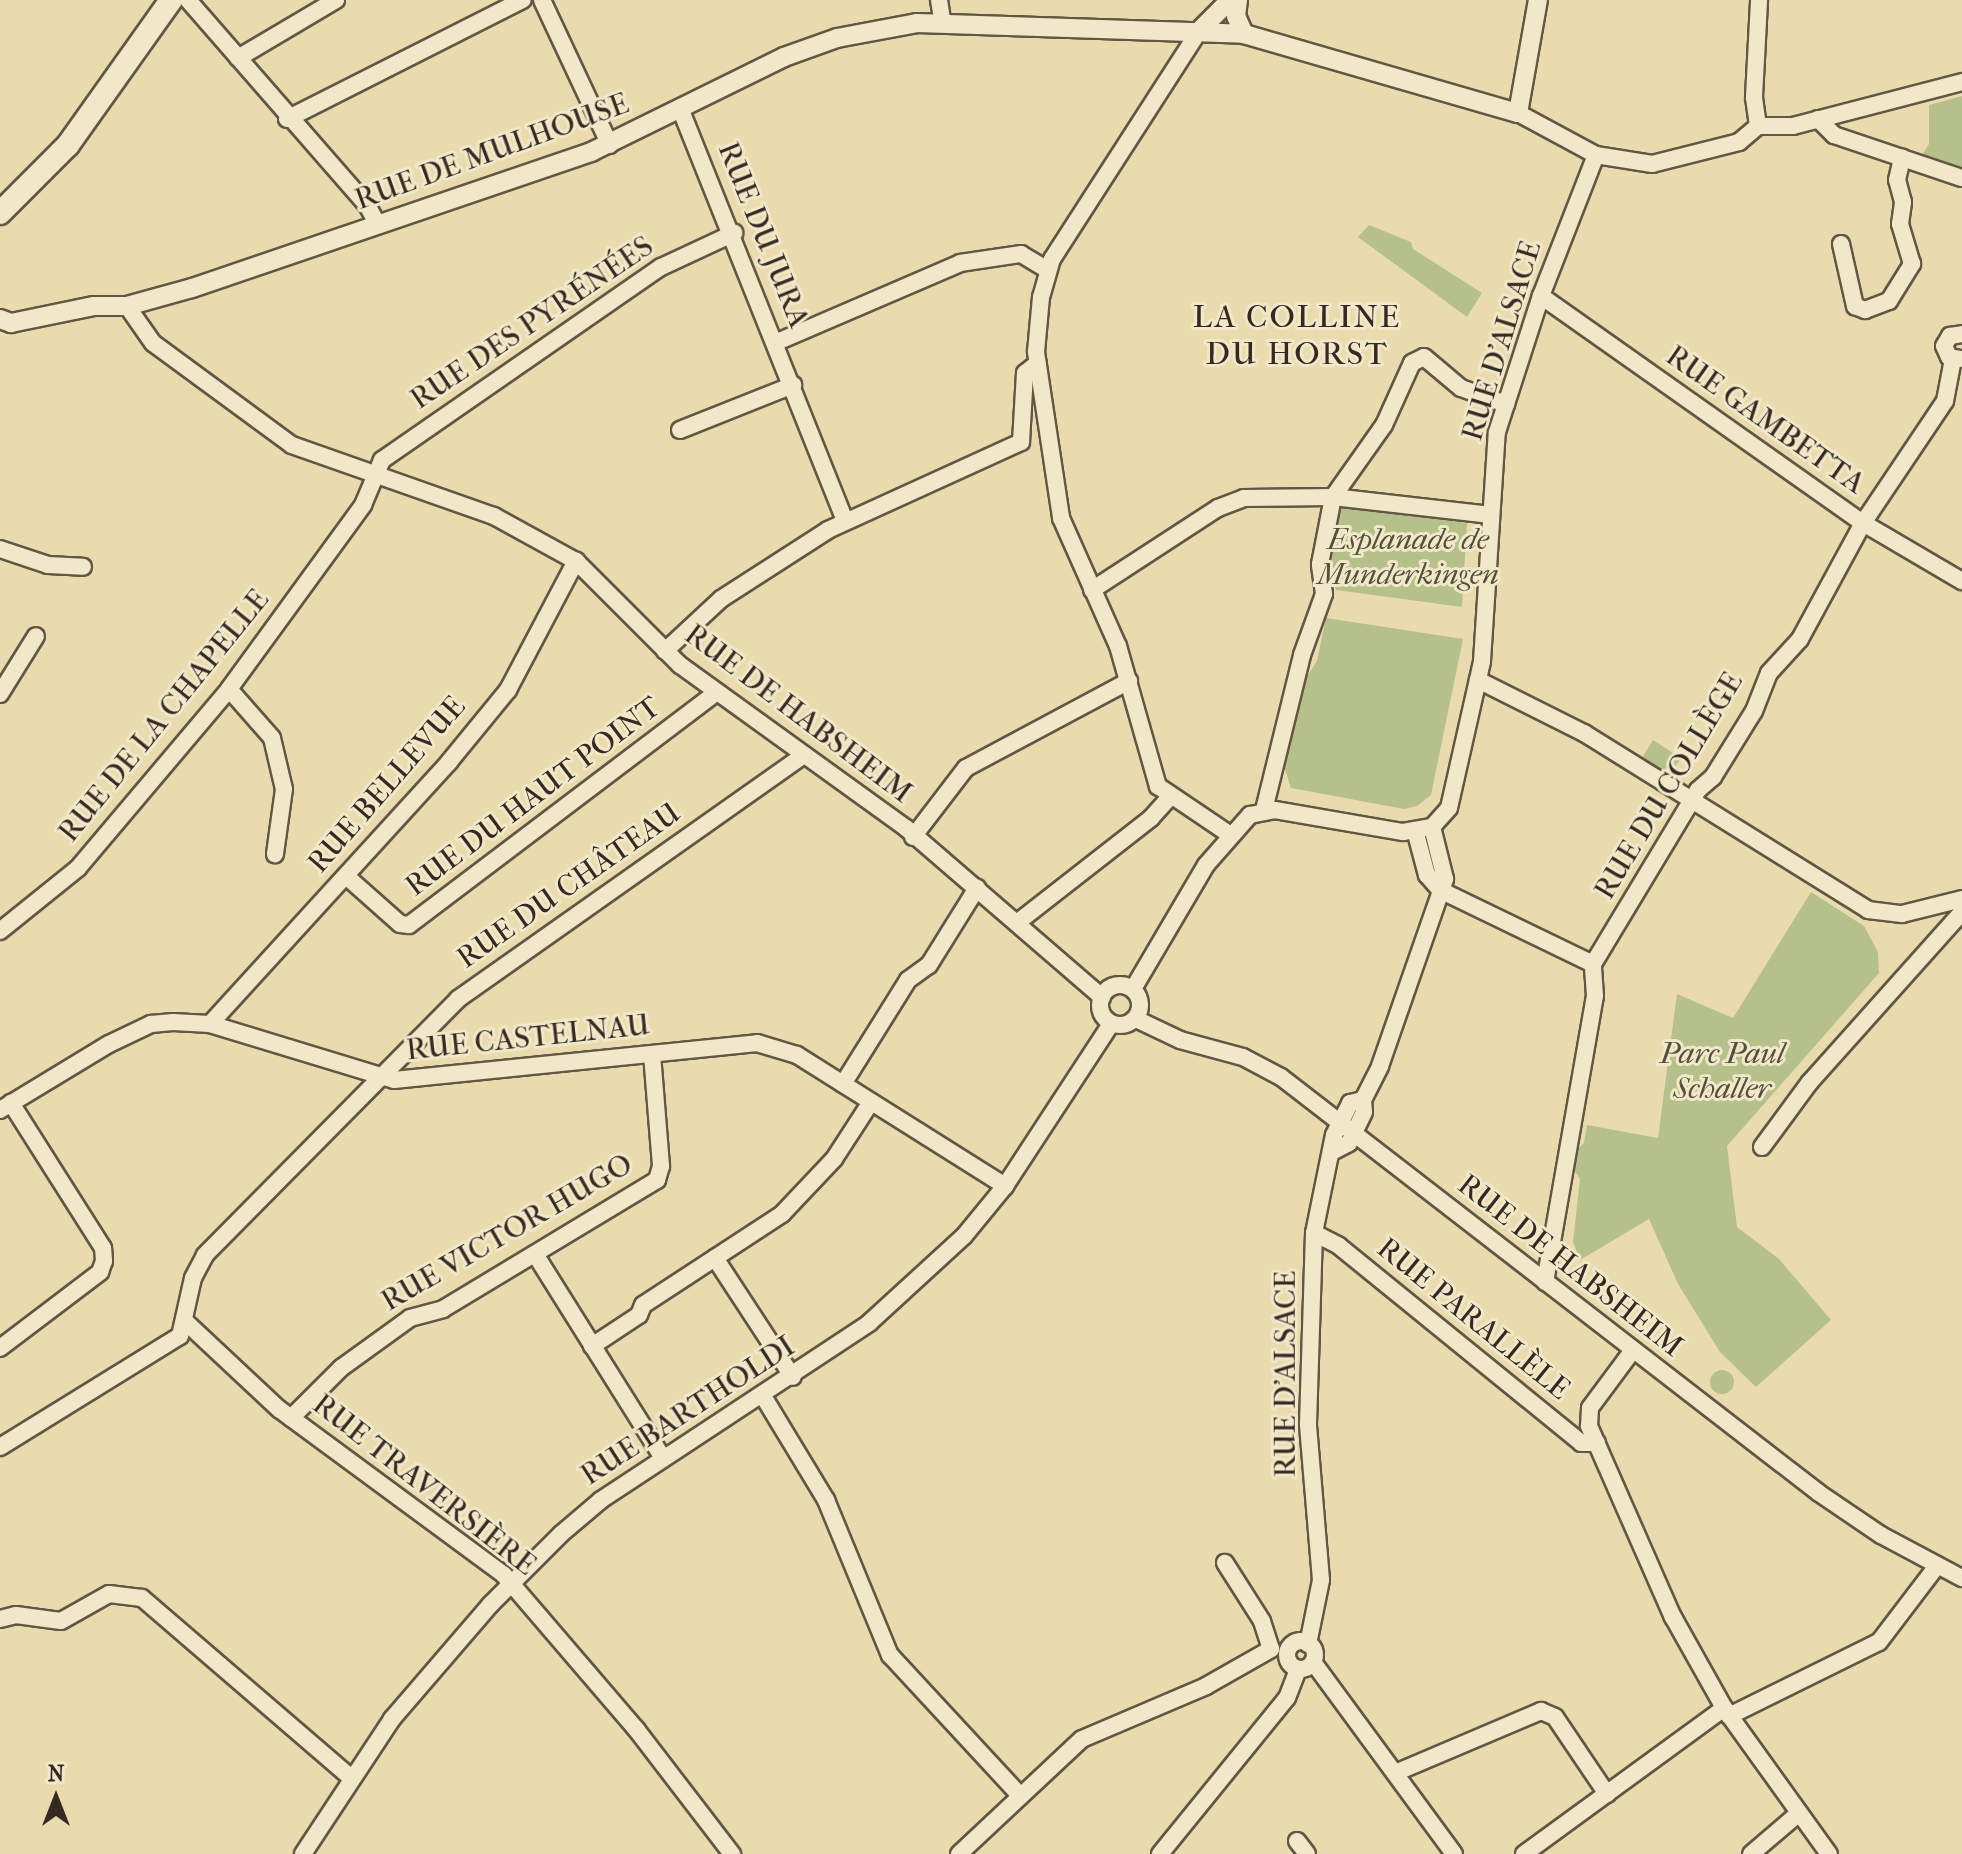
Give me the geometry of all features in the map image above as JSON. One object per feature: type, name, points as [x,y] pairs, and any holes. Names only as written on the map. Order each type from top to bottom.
[{"type":"main road","points":[[0,213],[55,161],[142,46],[146,32],[171,0]]},
{"type":"main road","points":[[142,46],[155,39],[187,0]]},
{"type":"street","points":[[187,0],[287,119],[321,150],[378,225]]},
{"type":"street","points":[[238,58],[336,0]]},
{"type":"street","points":[[287,119],[523,0]]},
{"type":"street","points":[[542,0],[610,145]]},
{"type":"street","points":[[939,0],[942,20]]},
{"type":"street","points":[[1224,831],[1169,798],[1151,768],[1129,681],[1061,518],[1038,363],[1039,308],[1048,270],[1199,31],[1230,0]]},
{"type":"street","points":[[1238,0],[1236,16],[1244,34]]},
{"type":"street","points":[[1538,0],[1518,113],[1596,155],[1674,163],[1739,142],[1758,126],[1818,119],[1962,82]]},
{"type":"street","points":[[1758,126],[1754,97],[1759,0]]},
{"type":"street","name":"RUE DE MULHOUSE","points":[[0,319],[11,323],[35,314],[127,306],[378,225],[610,145],[680,108],[810,47],[859,33],[942,20],[1244,34],[1518,113]]},
{"type":"street","name":"RUE DU JURA","points":[[680,108],[734,233],[845,521]]},
{"type":"street","points":[[1818,119],[1834,135],[1962,178]]},
{"type":"street","name":"RUE D'ALSACE","points":[[1424,828],[1455,793],[1478,680],[1495,448],[1506,404],[1541,296],[1596,155]]},
{"type":"street","points":[[1841,244],[1855,306],[1865,310],[1883,305],[1912,264],[1900,224],[1903,202],[1897,180],[1902,158]]},
{"type":"street","name":"RUE DES PYRÉNÉES","points":[[374,475],[393,449],[661,267],[734,233]]},
{"type":"street","points":[[777,342],[960,263],[1021,254],[1048,270]]},
{"type":"street","name":"RUE GAMBETTA","points":[[1541,296],[1863,523],[1962,581]]},
{"type":"street","name":"RUE DE HABSHEIM","points":[[127,306],[147,338],[256,421],[309,454],[494,516],[576,561],[617,597],[665,651],[716,693],[913,837],[1018,922],[1102,997]]},
{"type":"street","name":"RUE DE MULHOUSE","points":[[0,307],[35,314]]},
{"type":"street","name":"RUE DU COLLÈGE","points":[[1593,964],[1692,801],[1713,777],[1754,711],[1769,673],[1800,639],[1863,523],[1945,401],[1958,359],[1945,342],[1962,334]]},
{"type":"street","points":[[1265,805],[1302,655],[1324,594],[1320,564],[1333,497],[1352,478],[1417,358],[1432,361],[1461,388],[1506,404]]},
{"type":"street","points":[[665,651],[721,599],[845,521],[1021,442],[1025,373],[1038,363]]},
{"type":"street","points":[[680,430],[793,385]]},
{"type":"street","name":"RUE DE LA CHAPELLE","points":[[0,931],[78,868],[229,689],[363,505],[374,475]]},
{"type":"street","points":[[1352,478],[1360,501]]},
{"type":"street","points":[[1092,590],[1218,508],[1265,494],[1333,497],[1491,515]]},
{"type":"street","points":[[0,549],[48,565],[83,567]]},
{"type":"street","name":"RUE BELLEVUE","points":[[210,1024],[346,876],[508,690],[576,561]]},
{"type":"street","points":[[0,694],[36,636]]},
{"type":"street","points":[[1478,680],[1584,733],[1878,914],[1902,914],[1962,899]]},
{"type":"street","points":[[913,837],[966,768],[1129,681]]},
{"type":"street","points":[[229,689],[272,738],[284,789],[275,854]]},
{"type":"street","name":"RUE DU HAUT POINT","points":[[346,876],[400,924],[409,925],[716,693]]},
{"type":"street","name":"RUE DU CHÂTEAU","points":[[187,1323],[193,1278],[205,1255],[458,999],[802,756]]},
{"type":"street","points":[[1018,922],[1151,818],[1169,798]]},
{"type":"street","points":[[1133,989],[1237,812],[1265,805],[1424,828],[1427,875],[1440,890],[1593,964],[1595,996],[1574,1122],[1564,1156],[1552,1262],[1545,1282]]},
{"type":"street","points":[[843,1084],[908,980],[929,965],[977,888]]},
{"type":"street","points":[[1347,1128],[1364,1112],[1363,1100],[1380,1066],[1440,890]]},
{"type":"street","points":[[1762,1147],[1810,1082],[1962,912]]},
{"type":"street","points":[[1118,985],[1133,989],[1141,1006],[1136,1019],[1124,1026],[1111,1024],[1102,1015],[1102,997],[1118,985]]},
{"type":"street","name":"RUE DE HABSHEIM","points":[[1136,1019],[1180,1040],[1262,1065],[1842,1510],[1962,1578]]},
{"type":"street","name":"RUE CASTELNAU","points":[[6,1107],[151,1024],[210,1024],[382,1078],[406,1080],[769,1044],[843,1084],[1005,1186]]},
{"type":"street","name":"RUE BARTHOLDI","points":[[303,1854],[350,1777],[392,1719],[511,1583],[601,1500],[793,1377],[925,1276],[1005,1186],[1111,1024]]},
{"type":"street","name":"RUE VICTOR HUGO","points":[[291,1418],[341,1368],[410,1318],[443,1309],[657,1180],[661,1166],[652,1054]]},
{"type":"street","points":[[592,1346],[639,1315],[643,1305],[715,1258],[804,1193],[871,1102]]},
{"type":"street","points":[[0,1348],[100,1272],[104,1261],[103,1248],[6,1107]]},
{"type":"street","name":"RUE D'ALSACE","points":[[1308,1644],[1321,1580],[1308,1424],[1314,1233],[1332,1152],[1349,1143],[1347,1128]]},
{"type":"street","name":"RUE PARALLÈLE","points":[[1314,1233],[1339,1246],[1581,1443],[1597,1443]]},
{"type":"street","points":[[535,1254],[663,1458]]},
{"type":"street","points":[[715,1258],[793,1377]]},
{"type":"street","points":[[0,1447],[170,1343],[187,1323]]},
{"type":"street","name":"RUE TRAVERSIÈRE","points":[[187,1323],[291,1418],[511,1583],[732,1854]]},
{"type":"street","points":[[1633,1350],[1590,1408],[1589,1426],[1673,1617],[1726,1712],[1829,1854]]},
{"type":"street","points":[[763,1396],[826,1500],[890,1655],[1018,1793]]},
{"type":"street","points":[[1225,1563],[1279,1651],[1291,1665],[1305,1666],[1395,1773],[1454,1854]]},
{"type":"street","points":[[1524,1854],[1726,1712],[1879,1642],[1937,1566]]},
{"type":"street","points":[[0,1619],[16,1615],[61,1621],[109,1594],[142,1598],[350,1777]]},
{"type":"street","points":[[959,1854],[1018,1793],[1082,1739],[1296,1643],[1308,1644],[1305,1666],[1287,1698],[1160,1854]]},
{"type":"street","points":[[1395,1773],[1541,1711],[1555,1717],[1607,1794]]},
{"type":"street","points":[[1751,1854],[1799,1813]]},
{"type":"green space","points":[[1962,96],[1962,169],[1922,155],[1929,144],[1929,105]]},
{"type":"green space","points":[[1369,225],[1411,242],[1413,249],[1482,293],[1467,317],[1358,237]]},
{"type":"green space","name":"Esplanade de Munderkingen","points":[[1339,506],[1467,523],[1462,607],[1336,590],[1330,571]]},
{"type":"green space","points":[[1326,618],[1463,639],[1431,795],[1417,806],[1404,809],[1291,788],[1284,766],[1304,681],[1317,661]]},
{"type":"green space","points":[[1653,740],[1681,758],[1669,775],[1642,758]]},
{"type":"green space","name":"Parc Paul Schaller","points":[[1811,892],[1864,926],[1878,952],[1879,973],[1727,1146],[1737,1227],[1779,1259],[1831,1320],[1756,1387],[1720,1352],[1678,1284],[1649,1219],[1580,1260],[1573,1242],[1580,1179],[1572,1167],[1573,1153],[1584,1143],[1587,1125],[1658,1138],[1677,994],[1733,1018]]},
{"type":"green space","points":[[1722,1370],[1731,1373],[1734,1382],[1731,1391],[1722,1394],[1713,1391],[1710,1382],[1713,1373]]},
{"type":"district","name":"LA COLLINE DU HORST","points":[[1297,336]]}]
